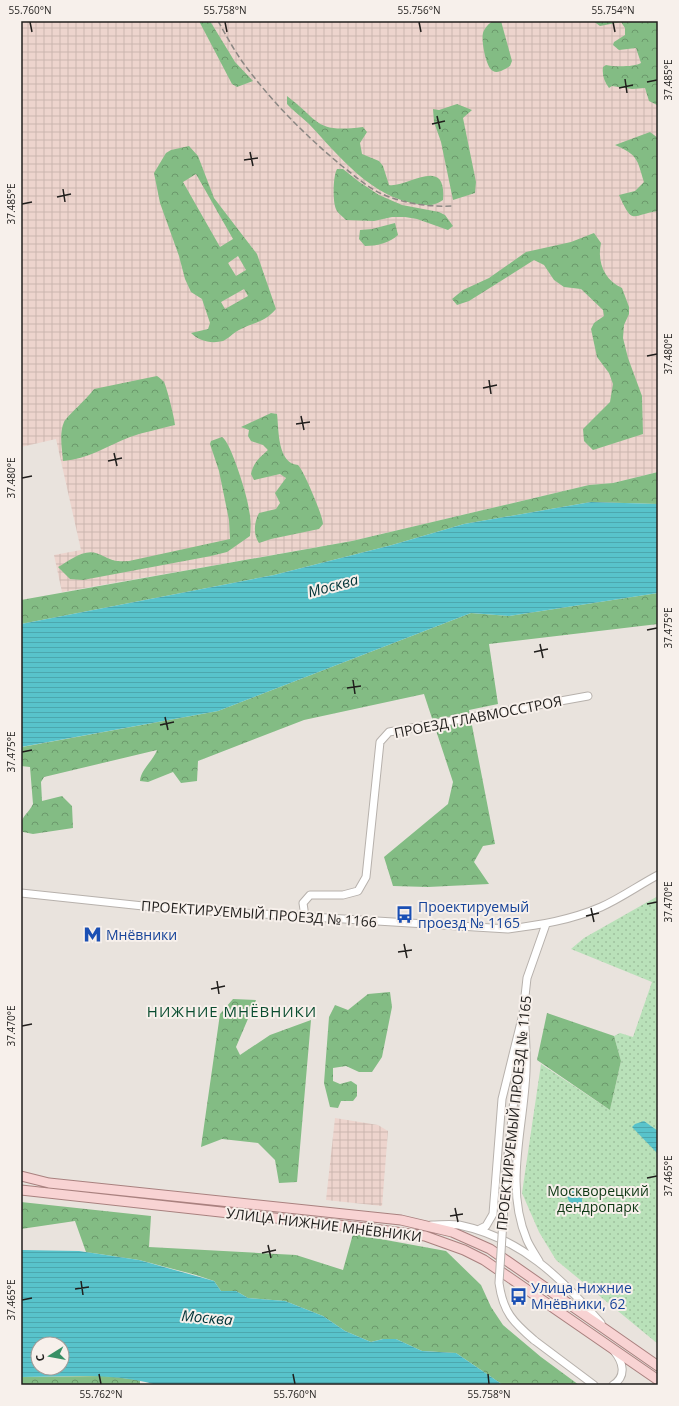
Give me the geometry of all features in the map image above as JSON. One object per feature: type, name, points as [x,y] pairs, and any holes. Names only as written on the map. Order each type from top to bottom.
[{"type":"main road","name":"УЛИЦА НИЖНИЕ МНЁВНИКИ","points":[[21,1177],[208,1200],[380,1217],[427,1224],[458,1234],[490,1250],[658,1366]]},
{"type":"main road","name":"УЛИЦА НИЖНИЕ МНЁВНИКИ","points":[[21,1190],[399,1232],[443,1241],[484,1260],[658,1380]]},
{"type":"street","name":"ПРОЕЗД ГЛАВМОССТРОЯ","points":[[305,917],[303,903],[310,895],[343,895],[358,891],[366,877],[380,742],[389,732],[588,696]]},
{"type":"street","points":[[546,924],[577,916],[602,906],[658,874]]},
{"type":"street","name":"ПРОЕКТИРУЕМЫЙ ПРОЕЗД № 1166","points":[[21,894],[162,908],[508,929],[546,924]]},
{"type":"street","name":"ПРОЕКТИРУЕМЫЙ ПРОЕЗД № 1165","points":[[546,924],[527,978],[506,1174],[499,1283],[501,1299],[508,1315],[534,1340],[594,1385]]},
{"type":"street","points":[[478,1230],[486,1226],[492,1214],[502,1099],[524,1010]]},
{"type":"street","points":[[524,1010],[526,1071],[517,1156],[516,1191],[520,1219],[527,1241],[539,1261]]},
{"type":"street","points":[[206,1211],[208,1200]]},
{"type":"street","points":[[427,1224],[457,1225],[490,1233],[511,1244],[539,1261],[568,1287],[608,1331]]},
{"type":"street","points":[[612,1348],[618,1356],[623,1371],[620,1378],[613,1385]]},
{"type":"shaded area","points":[[21,21],[658,21],[658,472],[613,483],[589,485],[352,541],[62,592],[54,555],[81,550],[56,439],[21,447]]},
{"type":"shaded area","points":[[335,1118],[378,1125],[388,1131],[382,1206],[326,1200]]},
{"type":"green space","points":[[199,21],[210,21],[235,62],[253,81],[237,87],[232,84]]},
{"type":"green space","points":[[493,21],[501,21],[512,61],[510,66],[497,72],[490,69],[488,65],[483,41],[484,31]]},
{"type":"green space","points":[[593,21],[658,21],[657,105],[649,101],[645,88],[632,89],[612,86],[609,88],[604,78],[603,67],[606,65],[624,66],[641,63],[636,48],[619,50],[613,45],[614,42],[625,35],[625,28],[621,22],[600,26]]},
{"type":"green space","points":[[287,96],[313,119],[327,127],[363,127],[367,132],[360,143],[362,154],[379,161],[383,166],[389,185],[397,185],[424,176],[432,176],[439,179],[443,186],[443,200],[431,205],[417,204],[400,200],[371,184],[344,162],[309,124],[289,107],[287,104]]},
{"type":"green space","points":[[457,104],[472,110],[463,118],[476,182],[475,193],[453,200],[441,142],[434,122],[433,109],[439,110]]},
{"type":"green space","points":[[650,132],[658,138],[658,211],[634,216],[630,215],[627,211],[619,195],[635,191],[644,182],[636,159],[628,152],[615,145]]},
{"type":"green space","points":[[189,146],[198,156],[214,198],[257,254],[276,309],[272,314],[263,320],[239,330],[223,341],[206,341],[191,333],[208,329],[210,323],[202,299],[191,292],[185,279],[179,256],[160,203],[154,173],[166,153],[171,150]],"holes":[[[196,174],[233,239],[220,247],[183,182]],[[238,256],[246,270],[236,276],[228,263]],[[244,289],[248,296],[225,309],[221,302]]]},
{"type":"green space","points":[[337,169],[343,169],[379,195],[402,205],[439,212],[445,215],[453,226],[448,230],[417,219],[405,217],[392,217],[374,221],[346,220],[337,211],[334,202],[334,184]]},
{"type":"green space","points":[[395,223],[398,235],[387,242],[378,245],[365,246],[359,239],[360,230],[372,229]]},
{"type":"green space","points":[[594,233],[601,243],[600,257],[603,270],[616,285],[622,288],[629,307],[629,314],[624,325],[623,338],[628,358],[642,396],[643,434],[593,450],[584,441],[583,429],[610,402],[613,384],[609,373],[597,357],[591,329],[594,323],[604,316],[603,310],[581,289],[564,287],[554,280],[544,265],[534,260],[469,301],[457,305],[452,299],[463,290],[489,278],[526,252],[571,242]]},
{"type":"green space","points":[[157,376],[164,382],[175,425],[135,435],[81,458],[63,461],[61,436],[62,426],[69,416],[94,389]]},
{"type":"green space","points":[[271,413],[277,414],[280,445],[283,452],[291,463],[298,465],[301,469],[317,503],[323,524],[319,529],[259,543],[255,532],[257,517],[259,513],[276,509],[280,503],[275,493],[286,478],[280,474],[254,480],[251,474],[253,467],[268,450],[263,445],[251,441],[248,436],[249,430],[241,427]]},
{"type":"green space","points":[[222,437],[230,449],[246,494],[251,526],[250,536],[227,552],[83,580],[70,579],[58,567],[76,556],[91,552],[111,560],[129,561],[230,539],[229,520],[219,471],[210,444],[211,441]]},
{"type":"green space","points":[[658,472],[658,504],[591,502],[464,524],[392,545],[274,575],[21,624],[21,600],[352,541],[589,485],[613,483]]},
{"type":"green space","points":[[658,593],[658,624],[489,644],[498,704],[469,710],[495,844],[483,846],[474,862],[489,884],[428,887],[393,886],[384,857],[448,804],[453,782],[424,694],[304,720],[198,761],[197,781],[181,783],[173,772],[148,782],[140,781],[145,769],[157,750],[44,777],[41,782],[42,801],[62,796],[72,806],[73,828],[33,834],[23,832],[21,823],[22,820],[33,804],[30,767],[21,766],[22,747],[218,711],[471,613],[509,616]]},
{"type":"green space","name":"Москворецкий дендропарк","points":[[658,896],[658,1344],[556,1260],[539,1232],[522,1193],[541,1064],[610,1110],[621,1061],[614,1036],[620,1033],[633,1037],[652,982],[571,949],[584,938]]},
{"type":"green space","points":[[390,992],[392,1007],[382,1057],[372,1072],[359,1072],[346,1066],[333,1068],[333,1081],[340,1084],[351,1081],[357,1085],[357,1096],[353,1101],[341,1101],[338,1108],[330,1107],[324,1083],[329,1017],[335,1005],[348,1010],[368,994]]},
{"type":"green space","points":[[233,999],[256,1000],[236,1047],[240,1055],[270,1035],[311,1020],[297,1182],[279,1183],[275,1160],[258,1143],[222,1139],[201,1147],[220,1014]]},
{"type":"green space","points":[[547,1013],[614,1036],[621,1061],[610,1110],[537,1060]]},
{"type":"green space","points":[[21,1202],[151,1216],[149,1247],[296,1255],[343,1270],[353,1234],[446,1251],[481,1285],[491,1307],[503,1325],[541,1357],[579,1385],[503,1385],[456,1353],[422,1351],[396,1339],[383,1339],[371,1342],[345,1331],[323,1316],[285,1301],[248,1298],[236,1291],[221,1291],[214,1281],[196,1275],[139,1260],[86,1252],[75,1221],[21,1229]]},
{"type":"green space","points":[[105,1376],[140,1380],[140,1385],[21,1385],[21,1377]]},
{"type":"water","name":"Москва","points":[[591,502],[658,504],[658,593],[509,616],[471,613],[218,711],[21,747],[21,624],[274,575],[392,545],[464,524]]},
{"type":"water","points":[[644,1121],[658,1131],[658,1154],[632,1127],[635,1124]]},
{"type":"water","points":[[569,1190],[578,1192],[582,1197],[582,1205],[573,1206],[567,1197]]},
{"type":"water","name":"Москва","points":[[21,1250],[79,1251],[139,1260],[214,1281],[221,1291],[236,1291],[248,1298],[285,1301],[323,1316],[345,1331],[371,1342],[383,1339],[396,1339],[422,1351],[456,1353],[503,1385],[157,1385],[124,1378],[72,1376],[21,1377]]},
{"type":"railway","points":[[218,21],[239,57],[268,94],[304,132],[329,155],[366,185],[382,194],[399,200],[435,206],[454,206]]},
{"type":"place","name":"Проектируемый проезд № 1165","points":[[405,915]]},
{"type":"place","name":"Мнёвники","points":[[93,935]]},
{"type":"place","name":"Улица Нижние Мнёвники, 62","points":[[518,1296]]},
{"type":"district","name":"НИЖНИЕ МНЁВНИКИ","points":[[232,1012]]}]
